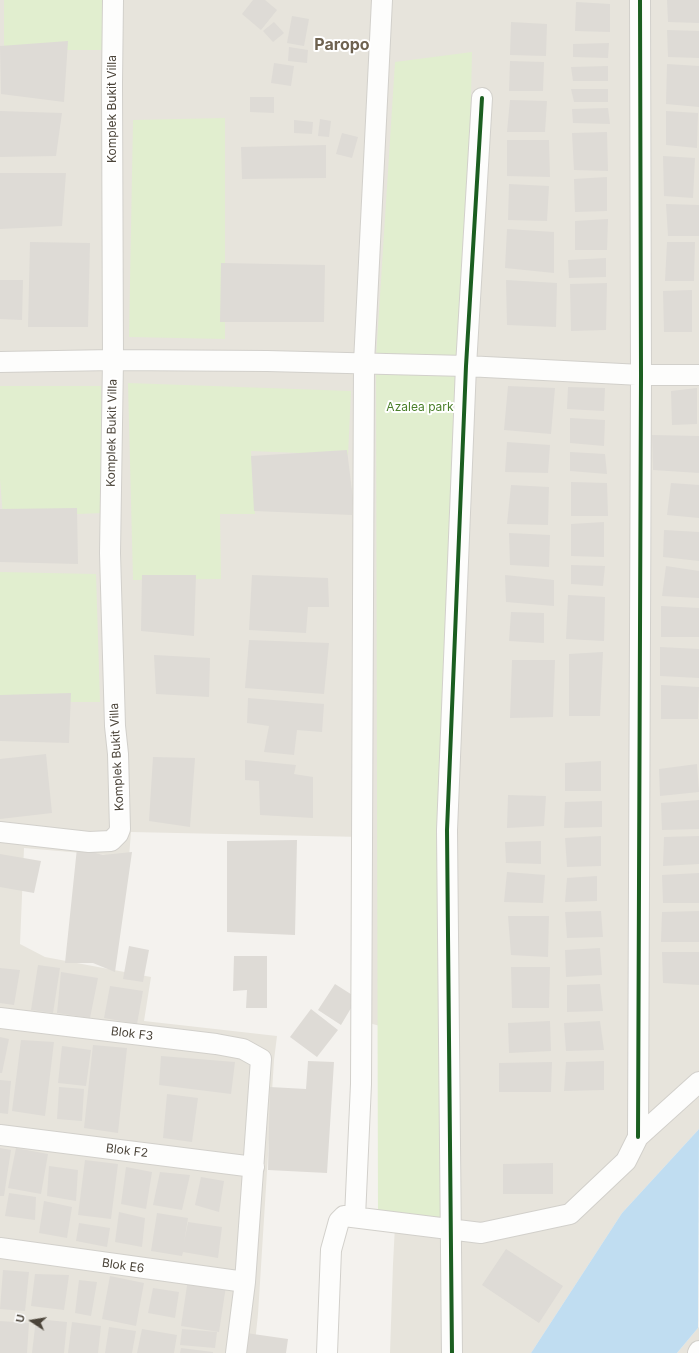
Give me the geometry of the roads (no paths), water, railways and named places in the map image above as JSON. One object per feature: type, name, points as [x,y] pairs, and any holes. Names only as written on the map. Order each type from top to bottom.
[{"type":"street","name":"Komplek Bukit Villa","points":[[0,832],[89,842],[111,841],[118,834],[120,829],[118,754],[115,726],[110,554],[113,360],[113,0]]},
{"type":"street","points":[[355,1217],[361,1076],[364,363],[382,0]]},
{"type":"street","points":[[638,1137],[641,375],[640,0]]},
{"type":"street","points":[[452,1353],[447,830],[466,366],[482,98]]},
{"type":"street","points":[[0,362],[113,360],[364,363],[466,366],[641,375],[699,376]]},
{"type":"street","name":"Blok F3","points":[[0,1018],[216,1044],[243,1049],[261,1059],[254,1167]]},
{"type":"street","points":[[326,1353],[331,1250],[339,1221],[344,1216],[481,1233],[570,1214],[626,1160],[638,1137],[699,1082]]},
{"type":"street","name":"Blok F2","points":[[0,1135],[254,1167]]},
{"type":"street","points":[[236,1353],[245,1282],[254,1167]]},
{"type":"street","name":"Blok E6","points":[[0,1248],[245,1282]]},
{"type":"water","points":[[699,1129],[698,1328],[677,1353],[531,1353],[622,1213]]},
{"type":"district","name":"Paropo","points":[[342,45]]},
{"type":"park label","name":"Azalea park","points":[[420,407]]}]
